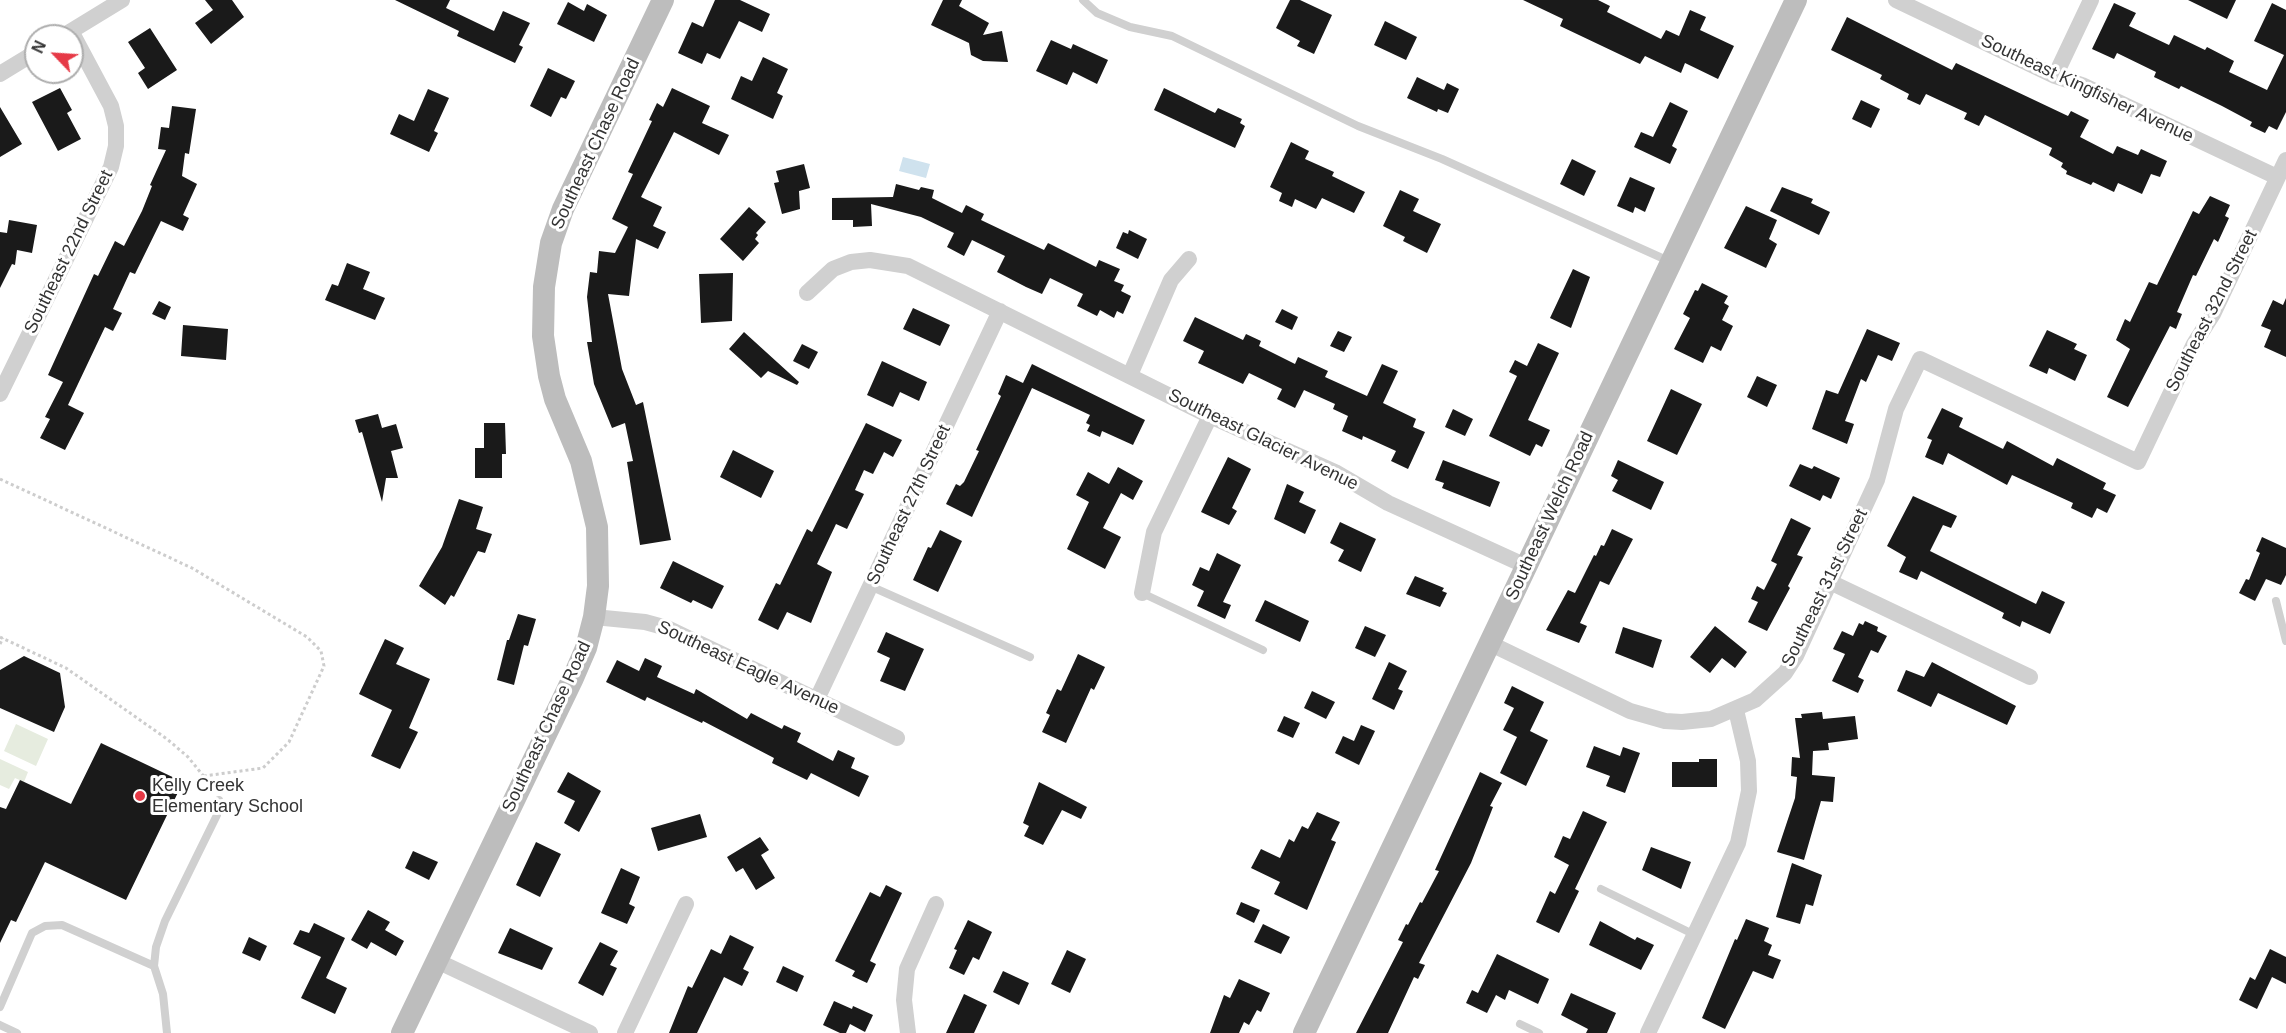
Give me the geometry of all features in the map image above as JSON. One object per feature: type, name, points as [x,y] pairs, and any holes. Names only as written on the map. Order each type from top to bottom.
[{"type":"street","name":"Southeast 22nd Street","points":[[82,24],[122,0]]},
{"type":"street","name":"Southeast Welch Road","points":[[1304,1033],[1796,0]]},
{"type":"street","name":"Southeast Kingfisher Avenue","points":[[1896,0],[2055,76],[2082,85],[2277,177]]},
{"type":"street","points":[[2055,76],[2091,0]]},
{"type":"street","name":"Southeast Chase Road","points":[[402,1033],[573,678],[586,648],[594,617],[598,586],[597,527],[585,472],[549,376],[543,336],[544,287],[551,243],[563,209],[660,1]]},
{"type":"street","points":[[0,74],[24,59]]},
{"type":"street","name":"Southeast 22nd Street","points":[[0,394],[111,167],[116,146],[116,126],[111,106],[84,61]]},
{"type":"street","name":"Southeast 32nd Street","points":[[1920,359],[2138,462],[2194,344],[2213,314],[2286,160]]},
{"type":"street","points":[[1130,375],[1171,280],[1189,259]]},
{"type":"street","name":"Southeast Glacier Avenue","points":[[807,293],[833,269],[860,261],[889,262],[908,266],[1210,416],[1335,472],[1388,503],[1526,566]]},
{"type":"street","name":"Southeast 27th Street","points":[[817,699],[1000,311]]},
{"type":"street","name":"Southeast 31st Street","points":[[1736,710],[1755,700],[1785,673],[1796,656],[1877,480],[1896,409],[1920,359]]},
{"type":"street","points":[[1142,593],[1154,532],[1210,416]]},
{"type":"street","points":[[1830,582],[2030,677]]},
{"type":"street","name":"Southeast Eagle Avenue","points":[[594,617],[645,622],[667,628],[897,738]]},
{"type":"street","points":[[1490,644],[1630,711],[1650,717],[1682,722],[1712,719],[1736,710],[1748,761],[1749,791],[1738,843],[1648,1033]]},
{"type":"street","points":[[625,1033],[686,904]]},
{"type":"street","points":[[908,1033],[904,1000],[907,969],[936,904]]},
{"type":"street","points":[[436,961],[590,1033]]},
{"type":"lane","points":[[1083,0],[1097,13],[1130,27],[1172,36],[1358,126],[1442,159],[1671,262]]},
{"type":"lane","points":[[870,586],[1030,657]]},
{"type":"lane","points":[[1142,593],[1263,650]]},
{"type":"lane","points":[[2276,601],[2286,641]]},
{"type":"lane","points":[[167,1033],[164,994],[154,966],[156,947],[165,921],[217,815],[219,800]]},
{"type":"lane","points":[[1602,888],[1695,935]]},
{"type":"lane","points":[[0,1003],[32,933],[45,926],[62,925],[154,966]]},
{"type":"lane","points":[[1520,1024],[1539,1033]]},
{"type":"lane","points":[[0,1025],[17,1033]]},
{"type":"path","points":[[0,479],[192,568],[307,637],[321,651],[324,666],[289,742],[264,768],[204,776]]},
{"type":"path","points":[[0,644],[2,638],[66,668],[167,739],[204,776],[219,800]]},
{"type":"shaded area","points":[[16,724],[48,739],[36,766],[4,751]]},
{"type":"shaded area","points":[[0,759],[28,772],[24,782],[15,778],[9,789],[0,785]]},
{"type":"water","points":[[903,157],[930,164],[926,178],[899,171]]},
{"type":"building","points":[[205,0],[232,0],[244,17],[211,44],[195,23],[213,10]]},
{"type":"building","points":[[395,0],[450,0],[446,8],[494,31],[503,11],[530,23],[519,45],[523,47],[515,63],[457,36],[459,31]]},
{"type":"building","points":[[715,0],[740,0],[770,14],[762,32],[739,21],[720,59],[707,53],[702,64],[678,53],[692,22],[703,27]]},
{"type":"building","points":[[943,0],[962,0],[959,6],[989,23],[983,35],[1002,31],[1008,62],[983,61],[971,55],[969,43],[931,25]]},
{"type":"building","points":[[1290,0],[1300,0],[1332,15],[1314,54],[1297,46],[1300,41],[1276,28]]},
{"type":"building","points":[[1523,0],[1598,0],[1610,6],[1607,12],[1661,39],[1666,30],[1679,36],[1690,10],[1706,17],[1700,30],[1734,46],[1718,79],[1685,63],[1681,73],[1645,56],[1640,64],[1560,26],[1563,19]]},
{"type":"building","points":[[2188,0],[2236,0],[2227,19]]},
{"type":"building","points":[[568,2],[584,11],[587,4],[607,15],[594,42],[557,24]]},
{"type":"building","points":[[2114,3],[2136,13],[2129,26],[2169,45],[2174,35],[2205,50],[2207,47],[2234,61],[2229,72],[2267,90],[2284,55],[2254,41],[2272,3],[2286,10],[2286,112],[2277,130],[2269,126],[2265,133],[2250,126],[2252,122],[2222,106],[2181,86],[2179,89],[2154,77],[2156,72],[2117,53],[2114,59],[2092,49]]},
{"type":"building","points":[[1847,17],[1952,70],[1956,63],[2068,116],[2071,111],[2089,120],[2080,137],[2113,154],[2117,146],[2138,155],[2141,149],[2167,161],[2160,177],[2151,174],[2142,194],[2118,183],[2114,192],[2093,182],[2091,185],[2066,174],[2067,171],[2061,167],[2063,163],[2049,155],[2052,148],[1985,115],[1979,126],[1964,119],[1967,113],[1926,94],[1920,105],[1907,99],[1909,94],[1880,79],[1882,75],[1831,50]]},
{"type":"building","points":[[1385,21],[1417,37],[1406,60],[1374,45]]},
{"type":"building","points":[[150,28],[177,70],[148,89],[138,73],[145,68],[128,42]]},
{"type":"building","points":[[1051,40],[1071,49],[1073,44],[1108,60],[1097,84],[1073,72],[1067,85],[1036,71]]},
{"type":"building","points":[[763,57],[788,69],[777,93],[783,96],[773,119],[731,99],[741,76],[752,81]]},
{"type":"building","points":[[548,68],[575,81],[566,99],[561,97],[551,117],[530,106]]},
{"type":"building","points":[[1417,77],[1444,90],[1447,83],[1459,89],[1448,113],[1438,109],[1437,112],[1407,98]]},
{"type":"building","points":[[60,88],[72,110],[67,113],[81,139],[58,151],[32,102]]},
{"type":"building","points":[[672,88],[710,106],[702,123],[729,135],[719,155],[674,132],[641,197],[662,207],[653,226],[666,232],[658,249],[636,239],[629,296],[608,294],[622,369],[636,405],[643,402],[671,540],[640,545],[627,462],[633,461],[625,423],[612,428],[594,384],[587,342],[592,342],[587,297],[590,272],[597,273],[599,251],[615,253],[628,227],[612,219],[633,174],[628,172],[652,121],[649,120],[657,103],[663,107]]},
{"type":"building","points":[[1164,88],[1215,113],[1218,108],[1242,119],[1240,123],[1245,126],[1235,148],[1154,110]]},
{"type":"building","points":[[428,89],[449,98],[434,131],[438,133],[429,152],[390,134],[399,114],[414,121]]},
{"type":"building","points":[[1861,100],[1880,109],[1871,128],[1852,119]]},
{"type":"building","points":[[1670,102],[1688,111],[1672,146],[1677,149],[1670,164],[1634,147],[1641,132],[1653,137]]},
{"type":"building","points":[[172,106],[196,109],[189,154],[185,153],[182,176],[197,184],[183,215],[189,218],[183,231],[161,221],[135,274],[130,272],[113,309],[122,313],[113,331],[105,327],[68,405],[84,413],[65,450],[40,438],[50,419],[45,417],[63,382],[48,375],[94,274],[98,276],[115,241],[124,246],[142,211],[152,186],[150,185],[166,150],[158,149],[161,127],[169,128]]},
{"type":"building","points":[[0,107],[22,144],[0,157]]},
{"type":"building","points":[[1291,142],[1309,151],[1305,159],[1334,172],[1332,176],[1365,192],[1354,213],[1322,198],[1316,209],[1295,199],[1292,207],[1279,201],[1282,193],[1270,187]]},
{"type":"building","points":[[1572,159],[1596,171],[1584,196],[1560,184]]},
{"type":"building","points":[[804,164],[810,188],[799,191],[800,209],[782,214],[774,183],[779,182],[776,171]]},
{"type":"building","points":[[1630,177],[1655,188],[1645,212],[1635,207],[1633,213],[1617,206]]},
{"type":"building","points":[[896,184],[919,190],[921,187],[934,190],[932,198],[962,213],[966,205],[984,214],[981,220],[1044,250],[1048,243],[1096,267],[1099,260],[1120,269],[1114,281],[1124,285],[1121,291],[1131,296],[1123,314],[1117,311],[1114,318],[1100,310],[1097,316],[1077,306],[1083,294],[1050,278],[1042,294],[1026,287],[997,272],[1005,256],[972,240],[964,256],[947,247],[954,233],[921,217],[871,204],[872,226],[853,227],[853,220],[832,220],[832,198],[893,197]]},
{"type":"building","points":[[1782,187],[1813,199],[1811,203],[1830,212],[1819,235],[1770,211]]},
{"type":"building","points":[[1400,190],[1419,199],[1413,211],[1441,224],[1427,253],[1403,241],[1405,237],[1383,226]]},
{"type":"building","points":[[2210,196],[2230,205],[2225,216],[2229,218],[2218,242],[2214,239],[2196,276],[2193,275],[2177,312],[2182,314],[2176,329],[2170,326],[2128,407],[2107,397],[2130,349],[2116,340],[2125,319],[2130,322],[2149,282],[2157,285],[2193,211],[2199,214]]},
{"type":"building","points":[[1746,206],[1777,220],[1769,239],[1777,244],[1766,268],[1724,248]]},
{"type":"building","points":[[749,207],[766,222],[756,233],[758,235],[755,239],[759,243],[743,261],[720,239]]},
{"type":"building","points":[[9,220],[37,225],[32,253],[17,250],[15,265],[12,264],[0,288],[0,232],[7,233]]},
{"type":"building","points":[[1129,230],[1147,239],[1138,259],[1116,248],[1123,232],[1128,234]]},
{"type":"building","points":[[347,263],[370,272],[363,289],[385,298],[375,320],[325,300],[332,284],[338,286]]},
{"type":"building","points":[[1573,269],[1590,277],[1571,328],[1550,318]]},
{"type":"building","points":[[733,273],[732,321],[701,323],[699,274]]},
{"type":"building","points":[[1702,283],[1728,296],[1724,303],[1729,306],[1722,320],[1733,326],[1721,351],[1711,346],[1703,363],[1674,349],[1690,318],[1683,314],[1695,290],[1698,291]]},
{"type":"building","points":[[2286,298],[2286,357],[2264,347],[2271,330],[2261,326],[2273,300],[2283,305]]},
{"type":"building","points":[[159,301],[171,307],[165,320],[152,314]]},
{"type":"building","points":[[913,308],[950,325],[940,346],[903,329]]},
{"type":"building","points":[[1282,309],[1298,317],[1292,330],[1275,322]]},
{"type":"building","points":[[1195,317],[1243,340],[1246,334],[1261,341],[1259,346],[1295,364],[1298,357],[1328,371],[1325,377],[1367,396],[1382,364],[1398,371],[1383,403],[1416,419],[1413,427],[1425,432],[1408,469],[1391,461],[1396,451],[1363,436],[1362,440],[1342,431],[1348,416],[1333,409],[1335,404],[1304,390],[1295,408],[1277,399],[1282,389],[1249,373],[1243,384],[1198,363],[1204,351],[1183,341]]},
{"type":"building","points":[[183,325],[228,329],[226,360],[181,356]]},
{"type":"building","points":[[1867,329],[1900,343],[1892,361],[1878,355],[1866,382],[1861,379],[1845,421],[1854,424],[1847,444],[1812,429],[1826,390],[1838,394]]},
{"type":"building","points":[[2047,330],[2077,344],[2074,349],[2087,355],[2075,381],[2049,368],[2047,374],[2029,366]]},
{"type":"building","points":[[1338,331],[1352,337],[1344,352],[1330,346]]},
{"type":"building","points":[[744,332],[799,382],[797,385],[768,371],[761,378],[729,349]]},
{"type":"building","points":[[1538,343],[1559,353],[1528,420],[1550,430],[1542,447],[1536,444],[1530,456],[1489,436],[1517,376],[1509,372],[1515,360],[1527,366]]},
{"type":"building","points":[[802,344],[818,352],[809,369],[793,361]]},
{"type":"building","points":[[882,361],[927,382],[919,401],[900,392],[893,407],[867,395]]},
{"type":"building","points":[[1032,364],[1145,420],[1133,445],[1102,431],[1100,437],[1087,431],[1090,425],[1086,423],[1090,415],[1032,388],[972,517],[946,504],[956,484],[960,486],[964,482],[979,451],[976,450],[1001,396],[998,394],[1006,375],[1023,383]]},
{"type":"building","points":[[1757,376],[1777,385],[1767,407],[1747,397]]},
{"type":"building","points":[[1671,389],[1702,404],[1677,455],[1647,441]]},
{"type":"building","points":[[1942,408],[1963,418],[1959,427],[2003,449],[2007,441],[2053,466],[2057,458],[2106,483],[2103,489],[2116,495],[2107,513],[2097,508],[2092,518],[2071,508],[2073,503],[2012,475],[2007,485],[1948,453],[1943,465],[1925,457],[1932,440],[1927,438]]},
{"type":"building","points":[[1453,409],[1473,419],[1465,436],[1445,427]]},
{"type":"building","points":[[378,414],[382,428],[396,424],[403,448],[391,451],[398,478],[386,478],[382,502],[362,432],[359,433],[355,420]]},
{"type":"building","points":[[484,423],[505,423],[506,454],[502,454],[502,478],[475,478],[475,448],[484,448]]},
{"type":"building","points":[[866,423],[902,440],[893,457],[884,452],[873,474],[864,470],[855,490],[864,494],[847,529],[836,524],[817,564],[832,572],[811,623],[787,612],[778,630],[758,620],[776,583],[780,585],[807,529],[812,532]]},
{"type":"building","points":[[733,450],[774,471],[761,498],[720,477]]},
{"type":"building","points":[[1228,457],[1251,469],[1232,508],[1237,511],[1229,525],[1201,512]]},
{"type":"building","points":[[1443,460],[1500,482],[1490,507],[1442,488],[1444,483],[1435,480]]},
{"type":"building","points":[[1618,460],[1664,482],[1651,510],[1612,491],[1618,480],[1611,476]]},
{"type":"building","points":[[1800,464],[1812,469],[1814,466],[1840,478],[1831,499],[1823,495],[1820,501],[1789,486]]},
{"type":"building","points":[[1118,467],[1143,481],[1133,500],[1121,493],[1103,528],[1121,537],[1105,569],[1067,549],[1089,502],[1076,495],[1088,472],[1109,484]]},
{"type":"building","points":[[1287,484],[1304,492],[1299,502],[1316,510],[1305,534],[1274,519]]},
{"type":"building","points":[[1913,496],[1957,516],[1951,528],[1943,525],[1930,551],[2036,604],[2042,591],[2065,602],[2050,634],[2022,621],[2020,627],[2002,618],[2004,613],[1921,571],[1917,580],[1899,572],[1906,557],[1887,546]]},
{"type":"building","points":[[459,499],[483,507],[476,529],[492,534],[485,553],[478,551],[454,597],[451,595],[445,605],[419,586],[442,547]]},
{"type":"building","points":[[1791,518],[1811,528],[1797,555],[1803,557],[1788,586],[1790,588],[1767,631],[1748,622],[1758,602],[1751,599],[1757,586],[1764,590],[1777,564],[1771,561]]},
{"type":"building","points":[[1340,522],[1376,539],[1361,572],[1338,561],[1344,550],[1330,543]]},
{"type":"building","points":[[1612,529],[1633,539],[1609,585],[1600,581],[1580,623],[1587,626],[1579,643],[1546,630],[1568,590],[1575,593],[1594,555],[1596,556],[1601,545],[1604,546]]},
{"type":"building","points":[[940,530],[962,541],[938,592],[913,580],[928,547],[931,548]]},
{"type":"building","points":[[2262,537],[2286,548],[2286,575],[2281,585],[2266,579],[2255,601],[2239,593],[2246,579],[2249,580],[2260,553],[2256,551]]},
{"type":"building","points":[[1217,553],[1241,565],[1223,602],[1231,605],[1225,619],[1197,606],[1204,591],[1192,585],[1200,567],[1209,571]]},
{"type":"building","points":[[673,561],[724,586],[712,609],[693,600],[691,603],[660,588]]},
{"type":"building","points":[[1415,576],[1444,588],[1442,591],[1447,593],[1440,607],[1406,594]]},
{"type":"building","points":[[1265,600],[1309,621],[1300,642],[1255,621]]},
{"type":"building","points":[[518,614],[536,619],[528,646],[524,645],[514,685],[497,680],[507,640],[509,640]]},
{"type":"building","points":[[1865,621],[1878,627],[1877,631],[1887,636],[1878,653],[1871,650],[1858,677],[1864,680],[1858,693],[1832,681],[1845,654],[1833,649],[1842,631],[1853,636],[1859,623],[1863,625]]},
{"type":"building","points":[[1365,626],[1386,635],[1375,657],[1355,648]]},
{"type":"building","points":[[1715,626],[1747,652],[1735,668],[1722,658],[1710,673],[1690,657]]},
{"type":"building","points":[[1623,627],[1662,640],[1653,668],[1615,653]]},
{"type":"building","points":[[886,632],[924,649],[905,691],[880,681],[890,658],[877,652]]},
{"type":"building","points":[[385,639],[404,648],[396,664],[430,679],[409,728],[418,732],[400,769],[371,756],[392,710],[359,694]]},
{"type":"building","points":[[1078,654],[1105,667],[1094,690],[1091,688],[1066,743],[1042,732],[1050,715],[1046,713],[1057,689],[1061,691]]},
{"type":"building","points":[[24,656],[60,673],[65,707],[54,732],[0,708],[0,670]]},
{"type":"building","points":[[645,658],[662,666],[657,677],[694,694],[696,689],[747,719],[751,713],[782,729],[784,725],[801,733],[797,742],[833,761],[838,750],[855,758],[851,768],[869,776],[859,797],[811,773],[807,780],[772,763],[774,758],[703,721],[702,723],[647,697],[645,701],[606,682],[617,660],[639,671]]},
{"type":"building","points":[[1389,662],[1407,671],[1398,689],[1403,691],[1394,710],[1372,699]]},
{"type":"building","points":[[1932,662],[2016,706],[2007,725],[1938,693],[1931,707],[1897,691],[1906,670],[1924,677]]},
{"type":"building","points":[[1512,686],[1544,702],[1530,731],[1548,740],[1526,786],[1500,773],[1517,737],[1503,730],[1514,708],[1504,703]]},
{"type":"building","points":[[1312,691],[1335,702],[1326,719],[1304,708]]},
{"type":"building","points":[[1822,712],[1823,719],[1855,716],[1858,739],[1828,743],[1829,750],[1813,751],[1812,775],[1835,777],[1833,802],[1821,801],[1804,860],[1777,852],[1795,798],[1797,777],[1791,776],[1792,757],[1800,758],[1795,718],[1802,718],[1801,714]]},
{"type":"building","points":[[1284,716],[1300,723],[1293,738],[1277,731]]},
{"type":"building","points":[[1361,725],[1375,731],[1359,765],[1335,753],[1343,736],[1354,741]]},
{"type":"building","points":[[101,743],[183,782],[126,900],[45,862],[16,922],[11,920],[0,943],[0,807],[6,809],[20,780],[71,804]]},
{"type":"building","points":[[1594,746],[1620,756],[1623,747],[1640,753],[1625,793],[1606,786],[1610,776],[1586,767]]},
{"type":"building","points":[[1699,759],[1717,759],[1717,787],[1672,787],[1672,762],[1699,762]]},
{"type":"building","points":[[568,772],[601,791],[579,832],[564,823],[575,801],[557,792]]},
{"type":"building","points":[[1480,772],[1502,783],[1490,806],[1493,807],[1471,863],[1419,963],[1425,965],[1418,979],[1414,977],[1388,1033],[1356,1033],[1403,942],[1398,940],[1406,924],[1408,925],[1420,902],[1422,903],[1439,871],[1435,870]]},
{"type":"building","points":[[1039,782],[1087,807],[1081,819],[1062,810],[1043,845],[1024,836],[1029,826],[1023,823]]},
{"type":"building","points":[[1583,811],[1607,822],[1575,889],[1579,891],[1559,933],[1536,922],[1550,891],[1555,894],[1569,865],[1554,857],[1563,836],[1570,839]]},
{"type":"building","points":[[1317,812],[1340,822],[1331,840],[1336,842],[1307,910],[1274,894],[1280,882],[1251,868],[1261,849],[1280,858],[1289,839],[1294,842],[1302,826],[1308,829]]},
{"type":"building","points":[[700,814],[707,837],[658,851],[651,828]]},
{"type":"building","points":[[760,837],[769,850],[761,855],[775,878],[756,890],[743,868],[736,872],[727,857]]},
{"type":"building","points":[[536,842],[561,854],[540,897],[516,885]]},
{"type":"building","points":[[1651,847],[1691,862],[1681,889],[1642,870]]},
{"type":"building","points":[[413,851],[438,862],[429,880],[405,868]]},
{"type":"building","points":[[1792,863],[1822,875],[1813,906],[1806,904],[1800,924],[1776,917]]},
{"type":"building","points":[[621,868],[640,877],[629,904],[635,907],[627,924],[601,913]]},
{"type":"building","points":[[886,885],[902,893],[870,961],[876,964],[867,983],[852,976],[855,971],[835,961],[870,892],[880,897]]},
{"type":"building","points":[[1241,902],[1260,910],[1254,923],[1236,914]]},
{"type":"building","points":[[368,910],[390,922],[385,930],[404,941],[396,956],[371,942],[367,949],[351,940]]},
{"type":"building","points":[[1746,919],[1769,928],[1764,941],[1772,945],[1768,955],[1781,960],[1773,979],[1753,971],[1725,1029],[1702,1018],[1735,939],[1737,940]]},
{"type":"building","points":[[968,920],[992,932],[979,960],[973,957],[964,975],[949,968],[957,950],[954,949]]},
{"type":"building","points":[[1600,921],[1635,940],[1637,937],[1654,945],[1641,970],[1589,945]]},
{"type":"building","points":[[314,923],[345,938],[326,978],[347,988],[335,1014],[301,998],[321,957],[293,944],[300,930],[309,933]]},
{"type":"building","points":[[1263,924],[1290,937],[1281,954],[1254,942]]},
{"type":"building","points":[[510,928],[553,948],[542,970],[498,953]]},
{"type":"building","points":[[730,935],[754,947],[743,969],[749,972],[742,986],[724,977],[697,1033],[669,1033],[688,986],[692,988],[711,949],[721,954]]},
{"type":"building","points":[[249,937],[267,946],[260,961],[242,953]]},
{"type":"building","points":[[600,942],[618,951],[610,965],[617,968],[603,996],[578,983]]},
{"type":"building","points":[[2270,949],[2286,957],[2286,984],[2272,977],[2257,1009],[2239,1000],[2250,977],[2255,980]]},
{"type":"building","points":[[1067,950],[1086,959],[1070,993],[1051,984]]},
{"type":"building","points":[[1497,954],[1549,979],[1538,1004],[1509,990],[1505,1000],[1496,995],[1487,1013],[1466,1003],[1472,990],[1478,993]]},
{"type":"building","points":[[783,966],[804,976],[797,992],[776,982]]},
{"type":"building","points":[[1003,971],[1029,983],[1019,1005],[993,992]]},
{"type":"building","points":[[1239,979],[1270,993],[1261,1012],[1257,1010],[1249,1025],[1244,1022],[1239,1033],[1210,1033],[1224,995],[1230,998]]},
{"type":"building","points":[[1571,993],[1616,1013],[1607,1033],[1586,1033],[1588,1029],[1561,1015]]},
{"type":"building","points":[[964,994],[987,1005],[974,1033],[946,1033]]},
{"type":"building","points":[[834,1001],[873,1015],[865,1032],[850,1024],[846,1033],[840,1033],[823,1025]]},
{"type":"place","name":"Kelly Creek Elementary School","points":[[140,796]]}]
